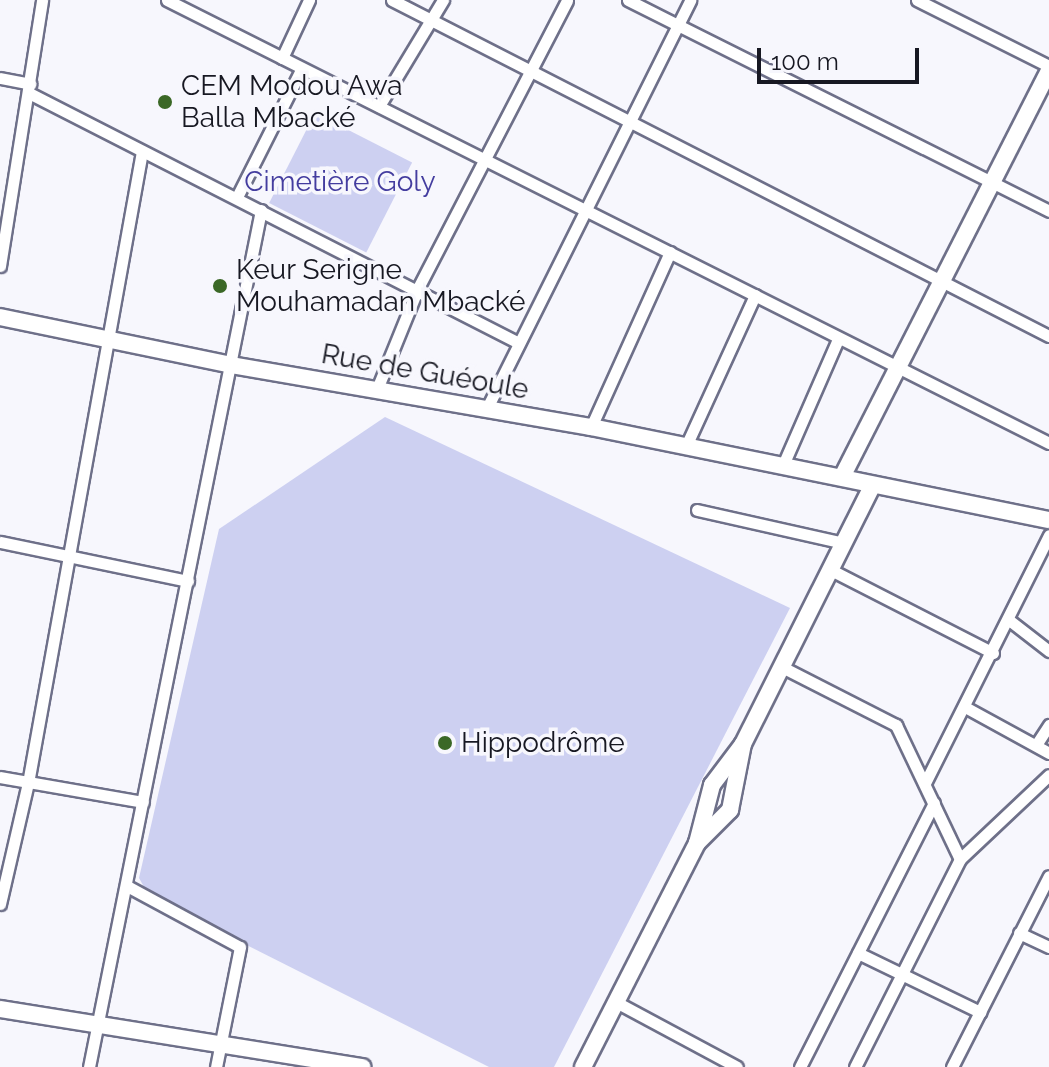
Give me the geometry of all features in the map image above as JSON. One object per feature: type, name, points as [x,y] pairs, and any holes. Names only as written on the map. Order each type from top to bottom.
[{"type":"main road","points":[[842,477],[1049,68]]},
{"type":"main road","name":"Rue de Guéoule","points":[[0,317],[231,365],[591,427],[1049,520]]},
{"type":"main road","points":[[583,1067],[697,843],[712,785],[743,744],[872,486]]},
{"type":"main road","points":[[697,843],[730,810],[743,744]]},
{"type":"main road","points":[[0,1009],[350,1066]]},
{"type":"street","points":[[0,266],[42,0]]},
{"type":"street","points":[[282,58],[309,0]]},
{"type":"street","points":[[392,0],[532,73],[631,119],[1049,336]]},
{"type":"street","points":[[379,106],[443,0]]},
{"type":"street","points":[[377,389],[418,288],[488,160],[567,0]]},
{"type":"street","points":[[628,0],[1049,211]]},
{"type":"street","points":[[486,410],[517,342],[690,0]]},
{"type":"street","points":[[917,0],[1049,68]]},
{"type":"street","points":[[171,1],[1049,443]]},
{"type":"street","points":[[237,197],[302,68]]},
{"type":"street","points":[[0,78],[30,89],[142,151],[418,288],[517,342]]},
{"type":"street","points":[[0,904],[28,783],[142,151]]},
{"type":"street","points":[[89,1067],[261,210]]},
{"type":"street","points":[[591,427],[670,252]]},
{"type":"street","points":[[686,446],[755,295]]},
{"type":"street","points":[[783,465],[838,339]]},
{"type":"street","points":[[697,510],[843,543]]},
{"type":"street","points":[[925,783],[993,653],[1049,535]]},
{"type":"street","points":[[0,542],[188,581]]},
{"type":"street","points":[[831,570],[993,653]]},
{"type":"street","points":[[1009,620],[1049,651]]},
{"type":"street","points":[[782,667],[896,725],[960,859]]},
{"type":"street","points":[[965,707],[1049,753]]},
{"type":"street","points":[[1036,745],[1049,725]]},
{"type":"street","points":[[855,1067],[960,859],[1049,775]]},
{"type":"street","points":[[0,777],[143,802]]},
{"type":"street","points":[[800,1067],[934,803]]},
{"type":"street","points":[[952,1067],[1049,876]]},
{"type":"street","points":[[127,886],[240,947],[216,1067]]},
{"type":"street","points":[[1019,933],[1049,947]]},
{"type":"street","points":[[858,953],[980,1012]]},
{"type":"street","points":[[616,1002],[737,1067]]},
{"type":"green space","name":"Cimetière Goly","points":[[315,113],[412,162],[366,252],[269,203]]},
{"type":"green space","name":"Hippodrôme","points":[[385,417],[790,608],[554,1067],[489,1067],[149,896],[139,878],[219,529]]},
{"type":"place","name":"CEM Modou Awa Balla Mbacké","points":[[165,102]]},
{"type":"place","name":"Keur Serigne Mouhamadan Mbacké","points":[[220,286]]},
{"type":"place","name":"Hippodrôme","points":[[445,743]]}]
